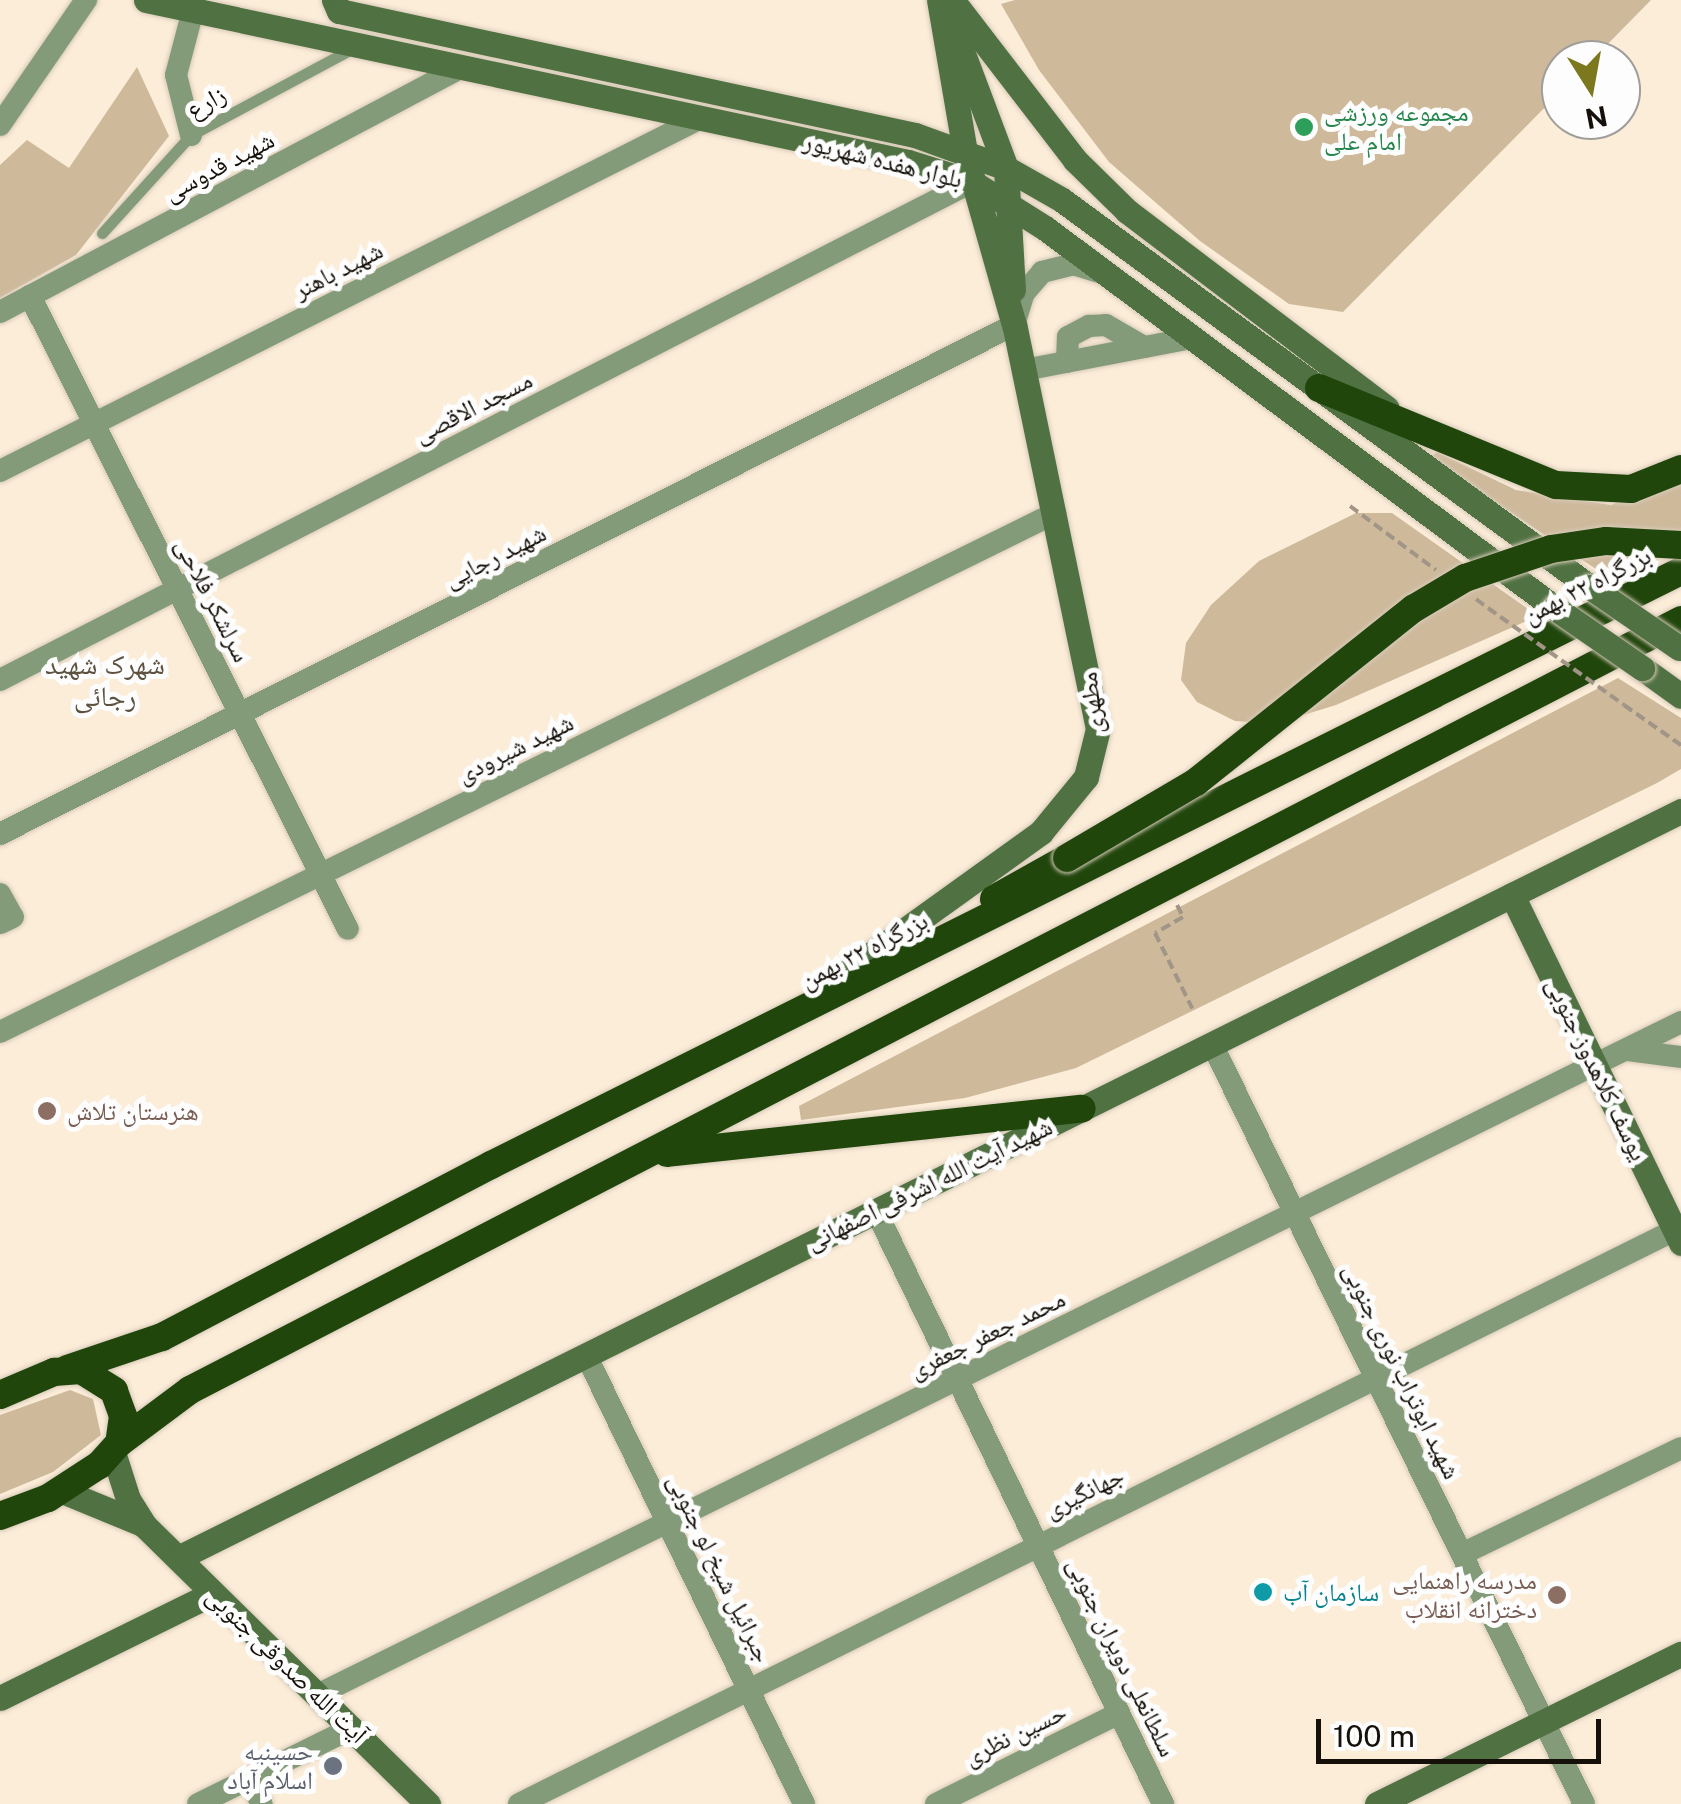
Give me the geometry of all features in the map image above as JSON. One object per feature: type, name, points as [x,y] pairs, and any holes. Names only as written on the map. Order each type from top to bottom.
[{"type":"highway","points":[[1319,388],[1502,468],[1597,491],[1631,489],[1681,469]]},
{"type":"highway","points":[[656,1086],[1196,782],[1412,609],[1465,578],[1550,549],[1606,540],[1681,545]]},
{"type":"highway","name":"بزرگراه ۲۲ بهمن","points":[[0,1396],[67,1368],[162,1337],[1681,571]]},
{"type":"highway","points":[[0,1516],[62,1490],[190,1390],[1681,620]]},
{"type":"highway","points":[[650,1155],[1082,1109]]},
{"type":"highway","points":[[67,1368],[94,1374],[114,1391],[123,1416],[116,1448]]},
{"type":"main road","name":"بلوار هفده شهریور","points":[[146,0],[701,118],[972,182],[1010,204],[1555,608],[1681,696]]},
{"type":"main road","points":[[941,0],[965,152],[1014,325]]},
{"type":"main road","points":[[941,0],[1006,168],[1014,325]]},
{"type":"main road","points":[[952,0],[1075,160],[1127,211],[1233,297],[1429,436]]},
{"type":"main road","name":"بلوار هفده شهریور","points":[[336,6],[965,152],[1006,168],[1062,200],[1680,649]]},
{"type":"main road","name":"مطهری","points":[[799,1006],[1041,832],[1086,777],[1098,729],[1096,704],[1014,325]]},
{"type":"main road","name":"شهید آیت الله اشرفی اصفهانی","points":[[178,1558],[1681,811]]},
{"type":"main road","name":"یوسف کلاهدوز جنوبی","points":[[1512,895],[1679,1233]]},
{"type":"main road","points":[[116,1448],[128,1499],[145,1526]]},
{"type":"main road","points":[[62,1490],[145,1526]]},
{"type":"main road","name":"آیت الله صدوقی جنوبی","points":[[145,1526],[428,1804]]},
{"type":"main road","points":[[0,1698],[214,1593]]},
{"type":"main road","points":[[1377,1804],[1681,1654]]},
{"type":"street","points":[[0,125],[86,0]]},
{"type":"street","points":[[191,135],[176,75],[193,10]]},
{"type":"street","name":"شهید قدوسی","points":[[0,312],[462,67]]},
{"type":"street","name":"شهید باهنر","points":[[0,471],[701,118]]},
{"type":"street","name":"مسجد الاقصی","points":[[0,680],[972,182]]},
{"type":"street","points":[[1014,325],[1024,293],[1042,272],[1073,264],[1110,277]]},
{"type":"street","name":"سرلشکر فلاحی","points":[[30,296],[348,929]]},
{"type":"street","name":"شهید رجایی","points":[[0,834],[1014,325]]},
{"type":"street","points":[[1024,370],[1192,338]]},
{"type":"street","name":"شهید شیرودی","points":[[0,1032],[1055,513]]},
{"type":"street","points":[[0,894],[13,917],[0,924]]},
{"type":"street","name":"محمد جعفر جعفری","points":[[317,1695],[1681,1022]]},
{"type":"street","name":"شهید ابوتراب نوری جنوبی","points":[[1212,1044],[1584,1804]]},
{"type":"street","points":[[1626,1050],[1681,1057]]},
{"type":"street","name":"سلطانعلی دویران جنوبی","points":[[876,1211],[1163,1804]]},
{"type":"street","name":"جهانگیری","points":[[519,1804],[1375,1378],[1679,1233]]},
{"type":"street","name":"جبرائیل شیخ لو جنوبی","points":[[586,1355],[804,1804]]},
{"type":"street","points":[[1462,1554],[1681,1448]]},
{"type":"street","name":"حسین نظری","points":[[936,1804],[1119,1713]]},
{"type":"street","points":[[198,1804],[238,1791],[352,1728]]},
{"type":"street","points":[[238,1791],[262,1804]]},
{"type":"lane","name":"زارع","points":[[102,233],[191,135],[359,45]]},
{"type":"path","points":[[1350,506],[1442,574]]},
{"type":"path","points":[[1473,596],[1681,745]]},
{"type":"path","points":[[1184,918],[1155,933],[1192,1008]]},
{"type":"shaded area","name":"مجموعه ورزشی امام علی","points":[[1015,0],[1651,0],[1612,40],[1541,40],[1541,111],[1343,312],[1289,304],[1200,241],[1109,162],[1039,70],[1001,4]]},
{"type":"shaded area","points":[[137,67],[169,136],[76,255],[0,298],[0,165],[27,140],[69,168]]},
{"type":"shaded area","points":[[1437,452],[1516,490],[1611,505],[1681,477],[1681,545],[1611,579],[1429,458]]},
{"type":"shaded area","points":[[1356,513],[1392,513],[1538,616],[1336,705],[1274,724],[1235,721],[1197,702],[1181,680],[1186,643],[1211,605],[1259,561]]},
{"type":"shaded area","points":[[1618,678],[1681,718],[1681,769],[1657,783],[1076,1068],[965,1098],[801,1120],[799,1106]]},
{"type":"shaded area","points":[[70,1390],[93,1399],[101,1435],[53,1472],[0,1494],[0,1415]]},
{"type":"place","name":"مجموعه ورزشی امام علی","points":[[1304,127]]},
{"type":"place","name":"هنرستان تلاش","points":[[47,1111]]},
{"type":"place","name":"سازمان آب","points":[[1263,1592]]},
{"type":"place","name":"مدرسه راهنمایی دخترانه انقلاب","points":[[1557,1595]]},
{"type":"place","name":"حسینیه اسلام آباد","points":[[333,1766]]},
{"type":"district","name":"شهرک شهید رجائی","points":[[105,680]]}]
